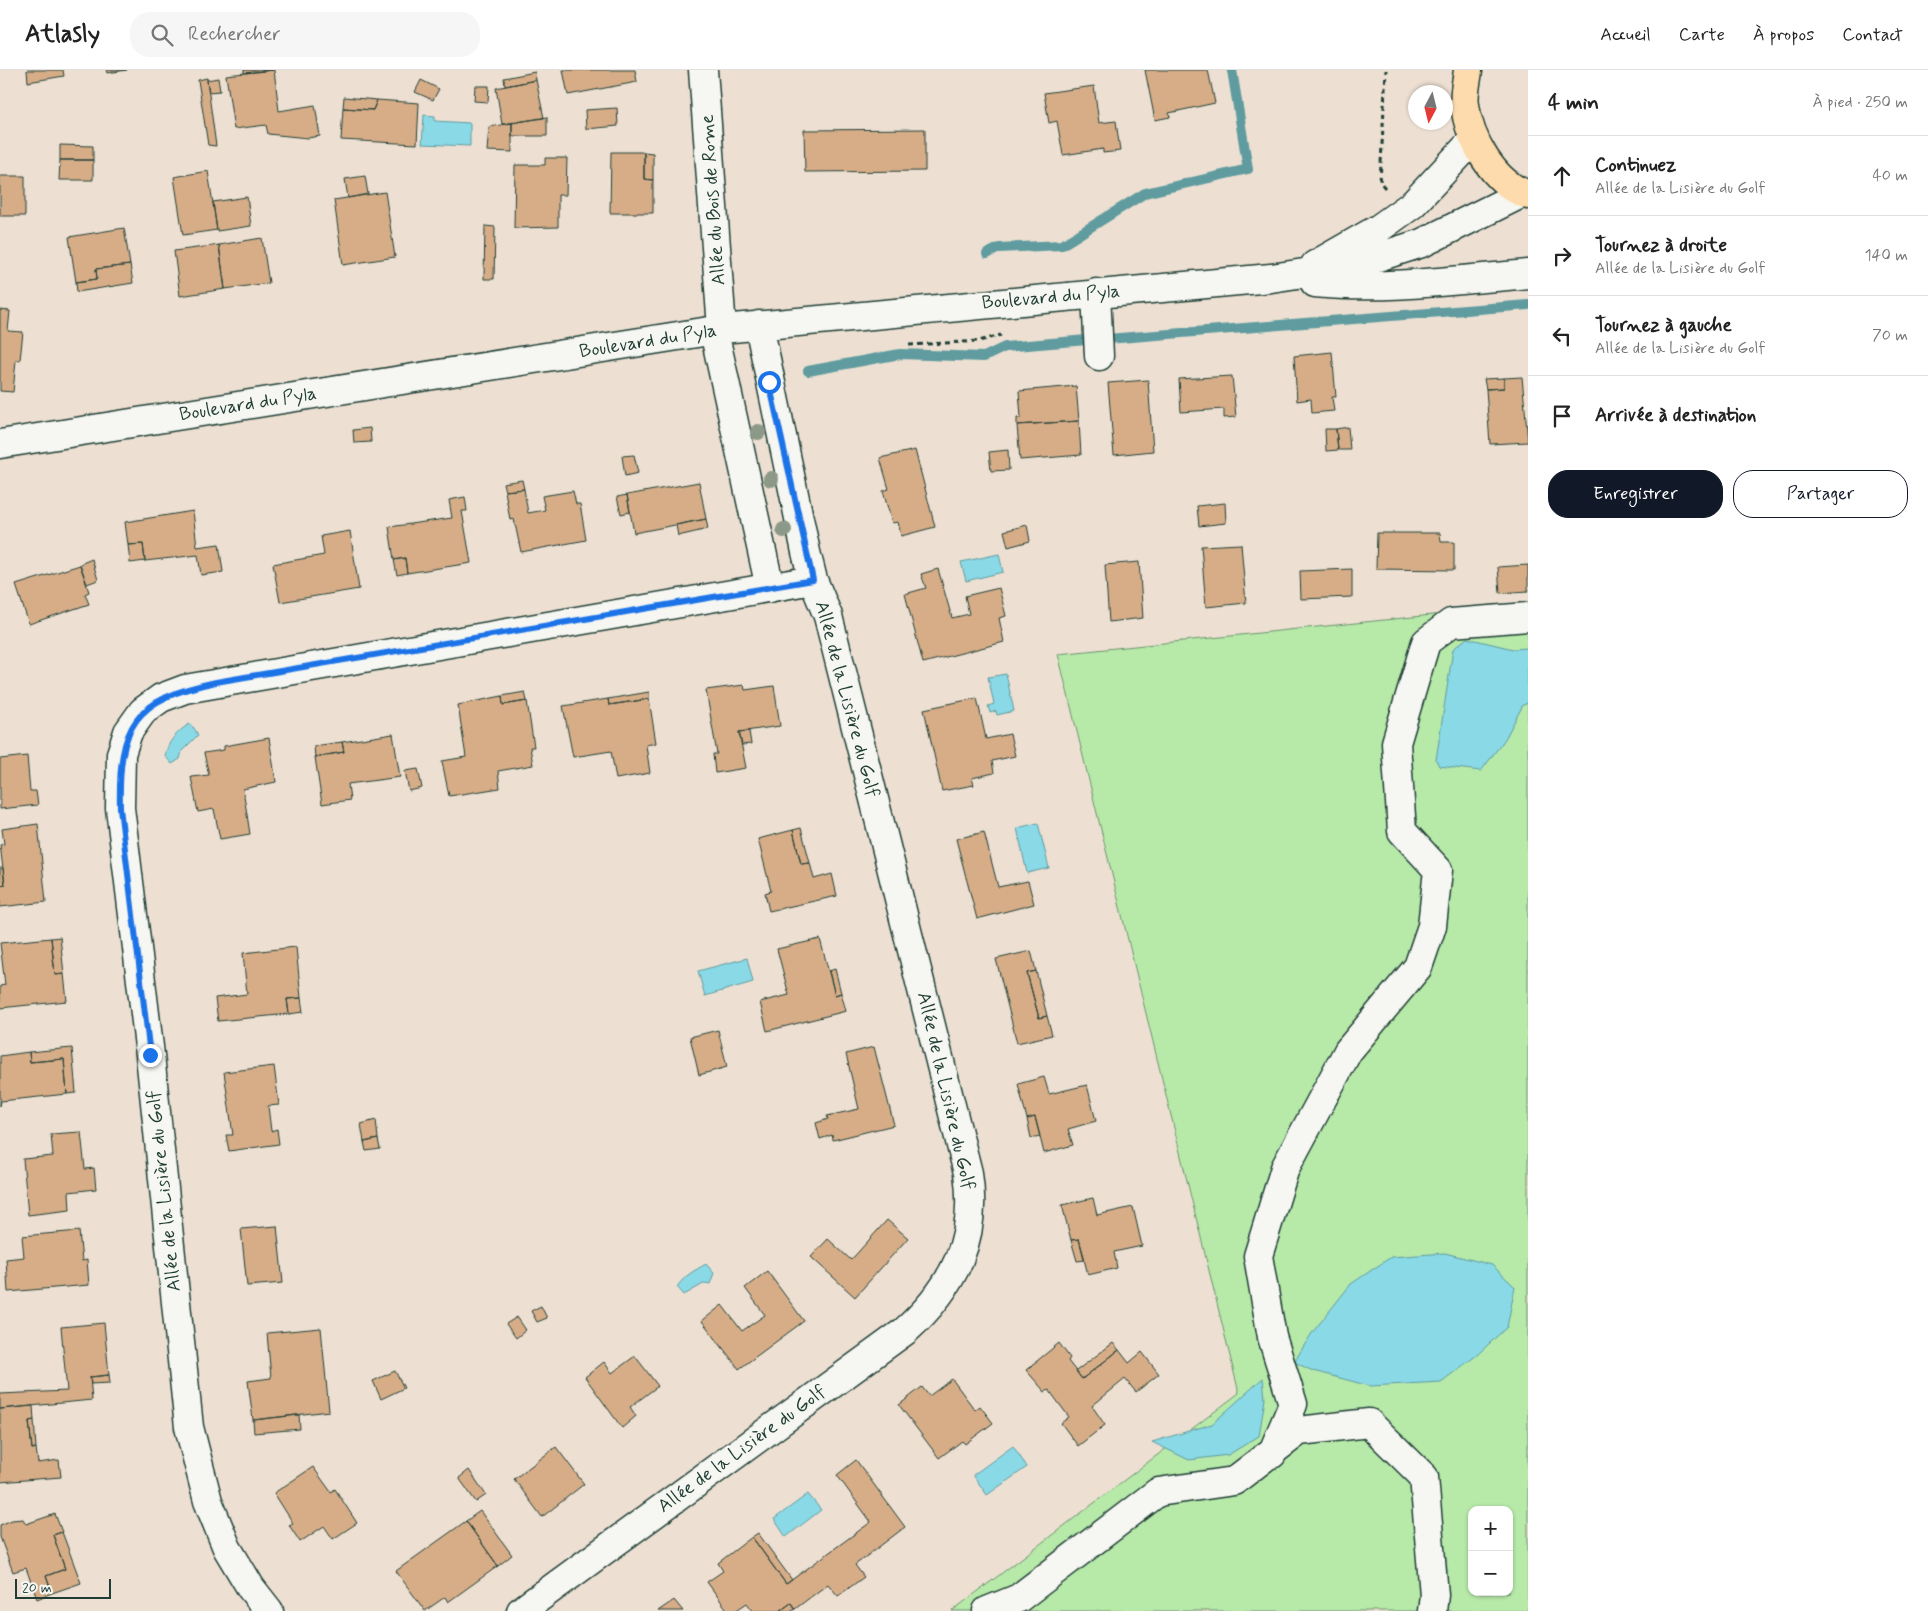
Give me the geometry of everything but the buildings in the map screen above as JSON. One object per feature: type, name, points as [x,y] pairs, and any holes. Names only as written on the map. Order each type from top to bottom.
[{"type":"main road","points":[[1468,70],[1464,104],[1473,140],[1494,171],[1525,194]]},
{"type":"street","name":"Allée du Bois de Rome","points":[[703,70],[718,330]]},
{"type":"street","points":[[1300,273],[1378,229],[1408,208],[1473,140]]},
{"type":"street","name":"Boulevard du Pyla","points":[[0,444],[718,330],[1271,278],[1350,266],[1422,243],[1525,194]]},
{"type":"street","points":[[1271,278],[1343,286],[1432,283],[1528,274]]},
{"type":"street","points":[[1096,293],[1098,356]]},
{"type":"street","name":"Allée de la Lisière du Golf","points":[[521,1611],[905,1331],[941,1293],[954,1273],[966,1244],[972,1196],[968,1173],[830,625],[813,580],[769,382],[759,325]]},
{"type":"street","points":[[718,330],[770,588]]},
{"type":"street","name":"Allée de la Lisière du Golf","points":[[269,1611],[251,1588],[227,1548],[208,1501],[188,1427],[150,1055],[120,808],[121,754],[128,732],[143,711],[161,698],[184,689],[813,580]]},
{"type":"street","points":[[1272,1454],[1293,1404],[1272,1337],[1258,1256],[1285,1168],[1348,1051],[1418,967],[1432,926],[1438,870],[1409,839],[1396,743],[1426,642],[1451,623],[1528,618]]},
{"type":"street","points":[[987,1611],[1020,1598],[1158,1492],[1234,1481],[1272,1454],[1299,1431],[1369,1424],[1424,1476],[1434,1595],[1432,1611]]},
{"type":"green space","points":[[1528,605],[1528,1611],[952,1611],[1239,1393],[1058,654]]},
{"type":"water","points":[[424,115],[435,116],[435,121],[470,123],[470,146],[422,144]]},
{"type":"water","points":[[999,554],[1003,572],[966,581],[961,562]]},
{"type":"water","points":[[1467,638],[1513,649],[1528,648],[1528,703],[1523,705],[1505,739],[1481,771],[1439,766],[1436,760],[1453,649]]},
{"type":"water","points":[[1006,674],[1014,711],[997,715],[996,711],[990,713],[988,706],[994,704],[988,677]]},
{"type":"water","points":[[189,724],[198,735],[182,751],[180,759],[172,764],[165,756],[168,746],[176,734]]},
{"type":"water","points":[[1038,823],[1049,868],[1027,873],[1017,828]]},
{"type":"water","points":[[747,958],[753,982],[705,996],[698,971]]},
{"type":"water","points":[[1445,1253],[1492,1265],[1515,1287],[1507,1327],[1477,1355],[1441,1382],[1370,1386],[1313,1371],[1294,1362],[1312,1333],[1351,1284],[1391,1257]]},
{"type":"water","points":[[706,1264],[714,1273],[710,1284],[705,1283],[684,1295],[677,1287],[687,1276]]},
{"type":"water","points":[[1263,1378],[1265,1399],[1259,1436],[1228,1455],[1189,1460],[1152,1442],[1212,1424]]},
{"type":"water","points":[[1013,1446],[1027,1467],[987,1495],[973,1475]]},
{"type":"water","points":[[808,1494],[821,1510],[786,1537],[774,1519]]},
{"type":"waterway","points":[[987,254],[999,248],[1062,245],[1145,193],[1248,169],[1232,70]]},
{"type":"waterway","points":[[1107,339],[1528,305]]},
{"type":"waterway","points":[[808,371],[900,354],[984,357],[1005,347],[1087,340]]},
{"type":"route","points":[[150,1055],[120,808],[119,778],[121,754],[128,732],[143,711],[161,698],[184,689],[216,682],[813,580],[769,382]]}]
